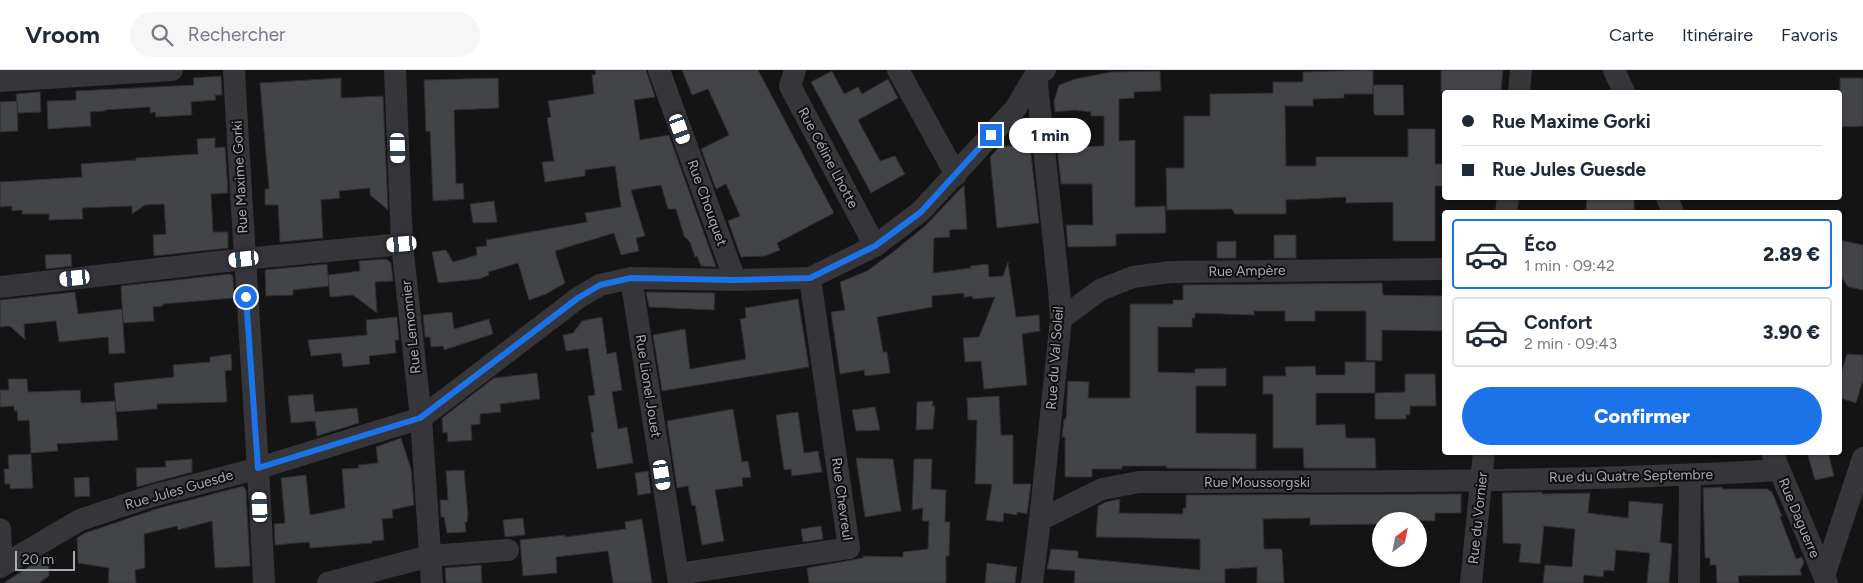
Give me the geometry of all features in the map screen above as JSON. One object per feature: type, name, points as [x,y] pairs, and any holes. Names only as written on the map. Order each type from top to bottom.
[{"type":"street","points":[[0,80],[172,70]]},
{"type":"street","name":"Rue Maxime Gorki","points":[[234,70],[264,583]]},
{"type":"street","name":"Rue Lemonnier","points":[[395,70],[402,244],[420,418],[432,583]]},
{"type":"street","name":"Rue Chouquet","points":[[659,70],[735,280]]},
{"type":"street","name":"Rue Céline Lhotte","points":[[795,70],[790,86],[875,246]]},
{"type":"street","points":[[898,70],[956,175]]},
{"type":"street","points":[[1519,90],[1521,70]]},
{"type":"street","points":[[1614,70],[1623,90]]},
{"type":"street","name":"Rue Jules Guesde","points":[[1,566],[80,520],[152,496],[258,468],[420,418],[578,298],[600,285],[631,278],[735,280],[810,278],[875,246],[921,212],[1015,109],[1035,71]]},
{"type":"street","name":"Rue du Val Soleil","points":[[1032,583],[1060,319],[1060,290],[1035,71]]},
{"type":"street","points":[[0,287],[244,259],[402,244]]},
{"type":"street","name":"Rue Ampère","points":[[1060,319],[1100,290],[1133,277],[1170,272],[1442,269]]},
{"type":"street","name":"Rue Lionel Jouet","points":[[631,278],[678,578]]},
{"type":"street","name":"Rue Chevreul","points":[[678,578],[849,548],[810,278]]},
{"type":"street","name":"Rue du Vornier","points":[[1471,583],[1484,455]]},
{"type":"street","points":[[1825,579],[1863,458]]},
{"type":"street","name":"Rue du Quatre Septembre","points":[[1482,480],[1690,476],[1776,461]]},
{"type":"street","name":"Rue Daguerre","points":[[1776,461],[1825,579]]},
{"type":"street","points":[[1689,583],[1690,476]]},
{"type":"street","name":"Rue Moussorgski","points":[[1040,520],[1102,489],[1140,482],[1482,480]]},
{"type":"street","points":[[0,529],[1,566]]},
{"type":"street","points":[[328,583],[430,556],[508,550]]},
{"type":"building","points":[[595,70],[646,70],[655,97],[634,100],[640,140],[669,135],[716,267],[701,266],[697,256],[695,257],[690,242],[684,236],[676,209],[668,209],[661,185],[631,190],[645,236],[636,238],[639,251],[621,255],[614,233],[555,251],[565,283],[546,294],[529,300],[518,263],[488,272],[489,275],[479,279],[438,283],[432,252],[446,250],[453,262],[477,255],[476,247],[487,246],[486,240],[587,222],[585,213],[621,207],[615,166],[585,170],[585,176],[545,182],[542,162],[554,161],[547,118],[551,117],[548,101],[594,94],[592,75],[596,74]]},
{"type":"building","points":[[682,70],[758,70],[834,213],[777,243],[780,250],[765,256],[741,257],[728,221],[740,216],[726,184],[716,189],[701,149],[729,135],[708,89],[692,95]]},
{"type":"building","points":[[1441,70],[1503,70],[1501,90],[1442,90],[1441,92]]},
{"type":"building","points":[[832,71],[844,94],[858,87],[862,94],[888,79],[898,98],[858,120],[880,161],[895,156],[905,174],[871,193],[811,82]]},
{"type":"building","points":[[1160,71],[1161,91],[1134,92],[1134,98],[1119,99],[1119,141],[1135,140],[1135,207],[1165,206],[1166,233],[1116,234],[1116,246],[1068,247],[1066,225],[1093,225],[1092,184],[1061,184],[1057,147],[1104,146],[1104,116],[1091,116],[1091,112],[1075,110],[1055,112],[1054,101],[1059,85],[1075,79],[1111,72]]},
{"type":"building","points":[[1373,71],[1373,94],[1344,94],[1344,98],[1313,99],[1313,106],[1285,106],[1286,166],[1316,166],[1316,157],[1408,157],[1408,129],[1435,129],[1435,164],[1442,164],[1442,186],[1435,186],[1435,241],[1393,241],[1393,202],[1346,203],[1346,197],[1286,200],[1286,214],[1235,214],[1232,209],[1167,210],[1166,168],[1184,168],[1184,116],[1210,116],[1210,94],[1273,93],[1273,82],[1303,82],[1303,72]]},
{"type":"building","points":[[221,76],[222,95],[215,95],[216,100],[191,102],[192,115],[156,117],[155,112],[150,113],[150,107],[105,110],[90,112],[91,126],[48,129],[47,101],[76,100],[76,91],[194,85],[193,78]]},
{"type":"building","points":[[341,78],[341,98],[383,96],[388,210],[370,195],[370,188],[339,191],[340,198],[321,200],[323,238],[280,242],[278,205],[265,205],[265,189],[269,189],[260,83]]},
{"type":"building","points":[[498,78],[499,108],[454,110],[456,184],[463,183],[464,199],[433,201],[430,131],[426,132],[424,80]]},
{"type":"building","points":[[1840,78],[1863,78],[1863,126],[1842,127],[1842,90],[1840,90]]},
{"type":"building","points":[[1373,85],[1403,85],[1404,115],[1374,115]]},
{"type":"building","points":[[40,92],[41,112],[18,113],[16,94]]},
{"type":"building","points":[[17,101],[18,131],[0,132],[0,102]]},
{"type":"building","points":[[215,138],[215,148],[225,147],[228,193],[211,194],[213,232],[228,232],[228,248],[154,256],[153,235],[166,234],[164,204],[145,205],[132,214],[132,206],[82,208],[83,219],[49,220],[49,214],[22,214],[22,210],[12,211],[12,206],[0,207],[0,182],[82,177],[81,164],[198,154],[197,139]]},
{"type":"building","points":[[1000,146],[1030,146],[1039,223],[997,228],[990,157]]},
{"type":"building","points":[[964,185],[967,229],[949,230],[950,237],[934,238],[933,273],[988,264],[989,277],[1003,276],[1008,262],[1016,317],[1039,315],[1040,331],[1022,334],[1027,385],[984,389],[981,361],[965,362],[963,338],[979,337],[995,297],[973,299],[972,296],[964,297],[964,293],[932,296],[932,307],[877,317],[883,352],[887,352],[890,373],[865,376],[864,370],[840,374],[831,312],[845,310],[840,282],[867,271],[893,252],[925,226]]},
{"type":"building","points":[[1587,200],[1634,200],[1634,210],[1586,210]]},
{"type":"building","points":[[494,201],[497,222],[473,223],[470,204]]},
{"type":"building","points":[[1274,235],[1296,235],[1296,258],[1274,258]]},
{"type":"building","points":[[1842,240],[1863,245],[1863,290],[1848,287],[1842,278]]},
{"type":"building","points":[[1236,241],[1236,258],[1217,258],[1217,242]]},
{"type":"building","points":[[71,254],[72,266],[46,269],[45,255]]},
{"type":"building","points":[[386,259],[391,263],[393,281],[375,282],[377,313],[353,295],[330,297],[328,275],[360,271],[359,261]]},
{"type":"building","points":[[327,264],[329,286],[293,290],[293,295],[266,296],[265,270]]},
{"type":"building","points":[[230,274],[233,276],[234,298],[163,304],[163,306],[153,307],[154,321],[123,323],[121,286]]},
{"type":"building","points":[[1382,283],[1383,295],[1442,296],[1442,331],[1382,330],[1382,361],[1366,360],[1366,311],[1315,311],[1315,321],[1285,321],[1285,311],[1254,311],[1254,315],[1195,313],[1195,318],[1192,318],[1192,327],[1158,327],[1158,372],[1195,373],[1195,369],[1226,368],[1226,386],[1196,386],[1196,433],[1256,434],[1256,469],[1122,466],[1122,469],[1092,469],[1092,477],[1065,477],[1065,437],[1062,437],[1064,419],[1066,419],[1068,381],[1089,382],[1088,398],[1130,398],[1130,304],[1173,304],[1173,300],[1183,300],[1183,285]]},
{"type":"building","points":[[75,292],[78,314],[122,309],[125,353],[109,354],[108,337],[59,342],[56,321],[24,324],[25,340],[10,326],[0,327],[0,300]]},
{"type":"building","points":[[646,292],[715,293],[714,310],[649,307]]},
{"type":"building","points":[[798,299],[809,367],[662,391],[653,335],[685,329],[690,369],[746,359],[740,319],[746,318],[745,308]]},
{"type":"building","points":[[452,312],[454,329],[489,319],[493,334],[444,350],[443,346],[431,347],[430,337],[425,337],[423,315]]},
{"type":"building","points":[[397,317],[399,340],[395,340],[396,353],[369,356],[370,364],[343,367],[341,353],[311,356],[308,340],[367,335],[366,320]]},
{"type":"building","points":[[602,317],[607,354],[616,352],[622,390],[612,392],[618,429],[627,427],[633,463],[597,469],[591,433],[594,432],[588,396],[595,395],[588,348],[566,351],[563,335],[573,333],[582,321]]},
{"type":"building","points":[[231,354],[232,370],[225,371],[227,402],[157,404],[157,409],[116,412],[114,383],[174,377],[173,365],[210,362],[210,357]]},
{"type":"building","points":[[1847,354],[1863,355],[1863,380],[1856,403],[1842,399],[1842,370]]},
{"type":"building","points":[[1345,362],[1375,362],[1375,393],[1316,393],[1316,425],[1345,424],[1346,438],[1375,438],[1376,468],[1304,468],[1303,448],[1273,448],[1273,394],[1263,394],[1263,376],[1286,376],[1285,367],[1315,366],[1316,375],[1345,375]]},
{"type":"building","points":[[537,373],[540,399],[500,404],[501,412],[480,414],[480,424],[471,425],[472,440],[448,442],[447,432],[443,433],[442,418],[494,378]]},
{"type":"building","points":[[1405,374],[1435,374],[1436,406],[1410,406],[1410,415],[1406,415],[1406,419],[1375,419],[1375,393],[1405,392]]},
{"type":"building","points":[[8,379],[27,379],[28,392],[80,390],[81,403],[115,401],[118,440],[57,444],[58,451],[31,453],[29,420],[18,421],[17,411],[14,411],[14,406],[0,407],[0,390],[9,390]]},
{"type":"building","points":[[313,394],[315,412],[357,408],[359,423],[317,436],[315,421],[291,423],[288,396]]},
{"type":"building","points":[[999,396],[1001,435],[1013,435],[1013,484],[1031,484],[1027,514],[1017,512],[1017,515],[1004,513],[1003,522],[986,520],[992,484],[975,484],[977,420],[968,420],[967,398]]},
{"type":"building","points":[[933,401],[932,406],[935,406],[933,429],[916,430],[917,402]]},
{"type":"building","points":[[875,407],[880,430],[856,431],[852,410]]},
{"type":"building","points":[[733,409],[742,462],[748,461],[751,477],[742,478],[743,486],[715,490],[724,541],[702,545],[695,505],[692,506],[688,486],[677,488],[667,421]]},
{"type":"building","points":[[798,412],[804,453],[818,451],[822,472],[792,476],[791,469],[784,470],[776,415]]},
{"type":"building","points":[[401,438],[411,469],[414,505],[392,510],[393,518],[382,519],[384,540],[372,541],[372,543],[310,548],[309,542],[275,545],[274,524],[285,523],[281,478],[306,475],[310,515],[345,508],[342,469],[359,468],[358,465],[378,463],[376,447]]},
{"type":"building","points":[[31,454],[33,488],[10,489],[10,484],[5,484],[4,469],[9,469],[8,455]]},
{"type":"building","points":[[1808,455],[1829,455],[1834,476],[1815,480]]},
{"type":"building","points":[[856,458],[893,459],[901,511],[865,517]]},
{"type":"building","points":[[192,459],[192,472],[137,487],[136,468],[166,467],[165,461]]},
{"type":"building","points":[[914,459],[932,459],[931,489],[946,490],[945,522],[950,522],[949,556],[946,556],[946,583],[809,583],[807,568],[863,558],[863,556],[903,557],[903,552],[928,549],[929,521],[922,521],[923,508],[912,510]]},
{"type":"building","points":[[464,470],[468,515],[467,522],[465,522],[466,532],[447,533],[444,517],[441,517],[440,500],[448,500],[446,471]]},
{"type":"building","points":[[648,471],[651,493],[638,495],[635,473]]},
{"type":"building","points":[[89,477],[90,496],[75,497],[74,478]]},
{"type":"building","points":[[243,486],[246,490],[250,566],[215,568],[212,521],[178,530],[177,526],[144,534],[145,568],[135,570],[136,583],[108,583],[109,568],[78,563],[77,538],[85,533],[156,509]]},
{"type":"building","points":[[1722,487],[1722,489],[1767,489],[1772,492],[1796,559],[1802,557],[1804,563],[1800,570],[1802,575],[1738,576],[1739,583],[1717,583],[1716,565],[1710,565],[1710,558],[1705,558],[1703,488]]},
{"type":"building","points":[[1542,492],[1542,494],[1590,493],[1588,513],[1628,518],[1629,501],[1663,504],[1660,542],[1672,544],[1669,583],[1647,583],[1650,553],[1616,550],[1614,571],[1604,570],[1603,577],[1584,575],[1583,583],[1543,583],[1545,565],[1572,567],[1575,529],[1544,526],[1540,564],[1519,562],[1521,544],[1503,543],[1502,493]]},
{"type":"building","points":[[1461,494],[1461,513],[1435,513],[1435,521],[1428,521],[1428,512],[1372,512],[1372,524],[1310,525],[1310,518],[1263,519],[1264,549],[1282,549],[1284,583],[1257,583],[1257,567],[1225,569],[1225,583],[1074,583],[1075,571],[1047,569],[1051,549],[1078,551],[1078,558],[1200,570],[1200,539],[1096,537],[1098,506],[1106,502],[1120,499],[1119,513],[1183,514],[1183,508],[1186,508],[1186,495]]},
{"type":"building","points":[[523,518],[525,535],[505,537],[503,520]]},
{"type":"building","points":[[642,519],[652,583],[613,583],[608,551],[556,557],[557,573],[523,576],[520,540],[565,535],[565,537],[626,529],[625,522]]},
{"type":"building","points":[[821,526],[823,539],[803,542],[801,529]]},
{"type":"building","points":[[48,554],[49,576],[39,583],[4,583]]},
{"type":"building","points":[[987,563],[1017,567],[1015,583],[985,583]]},
{"type":"building","points":[[481,565],[482,583],[446,583],[445,568]]},
{"type":"route","points":[[246,297],[258,468],[420,418],[578,298],[600,285],[631,278],[735,280],[810,278],[875,246],[921,212],[991,135]]}]
